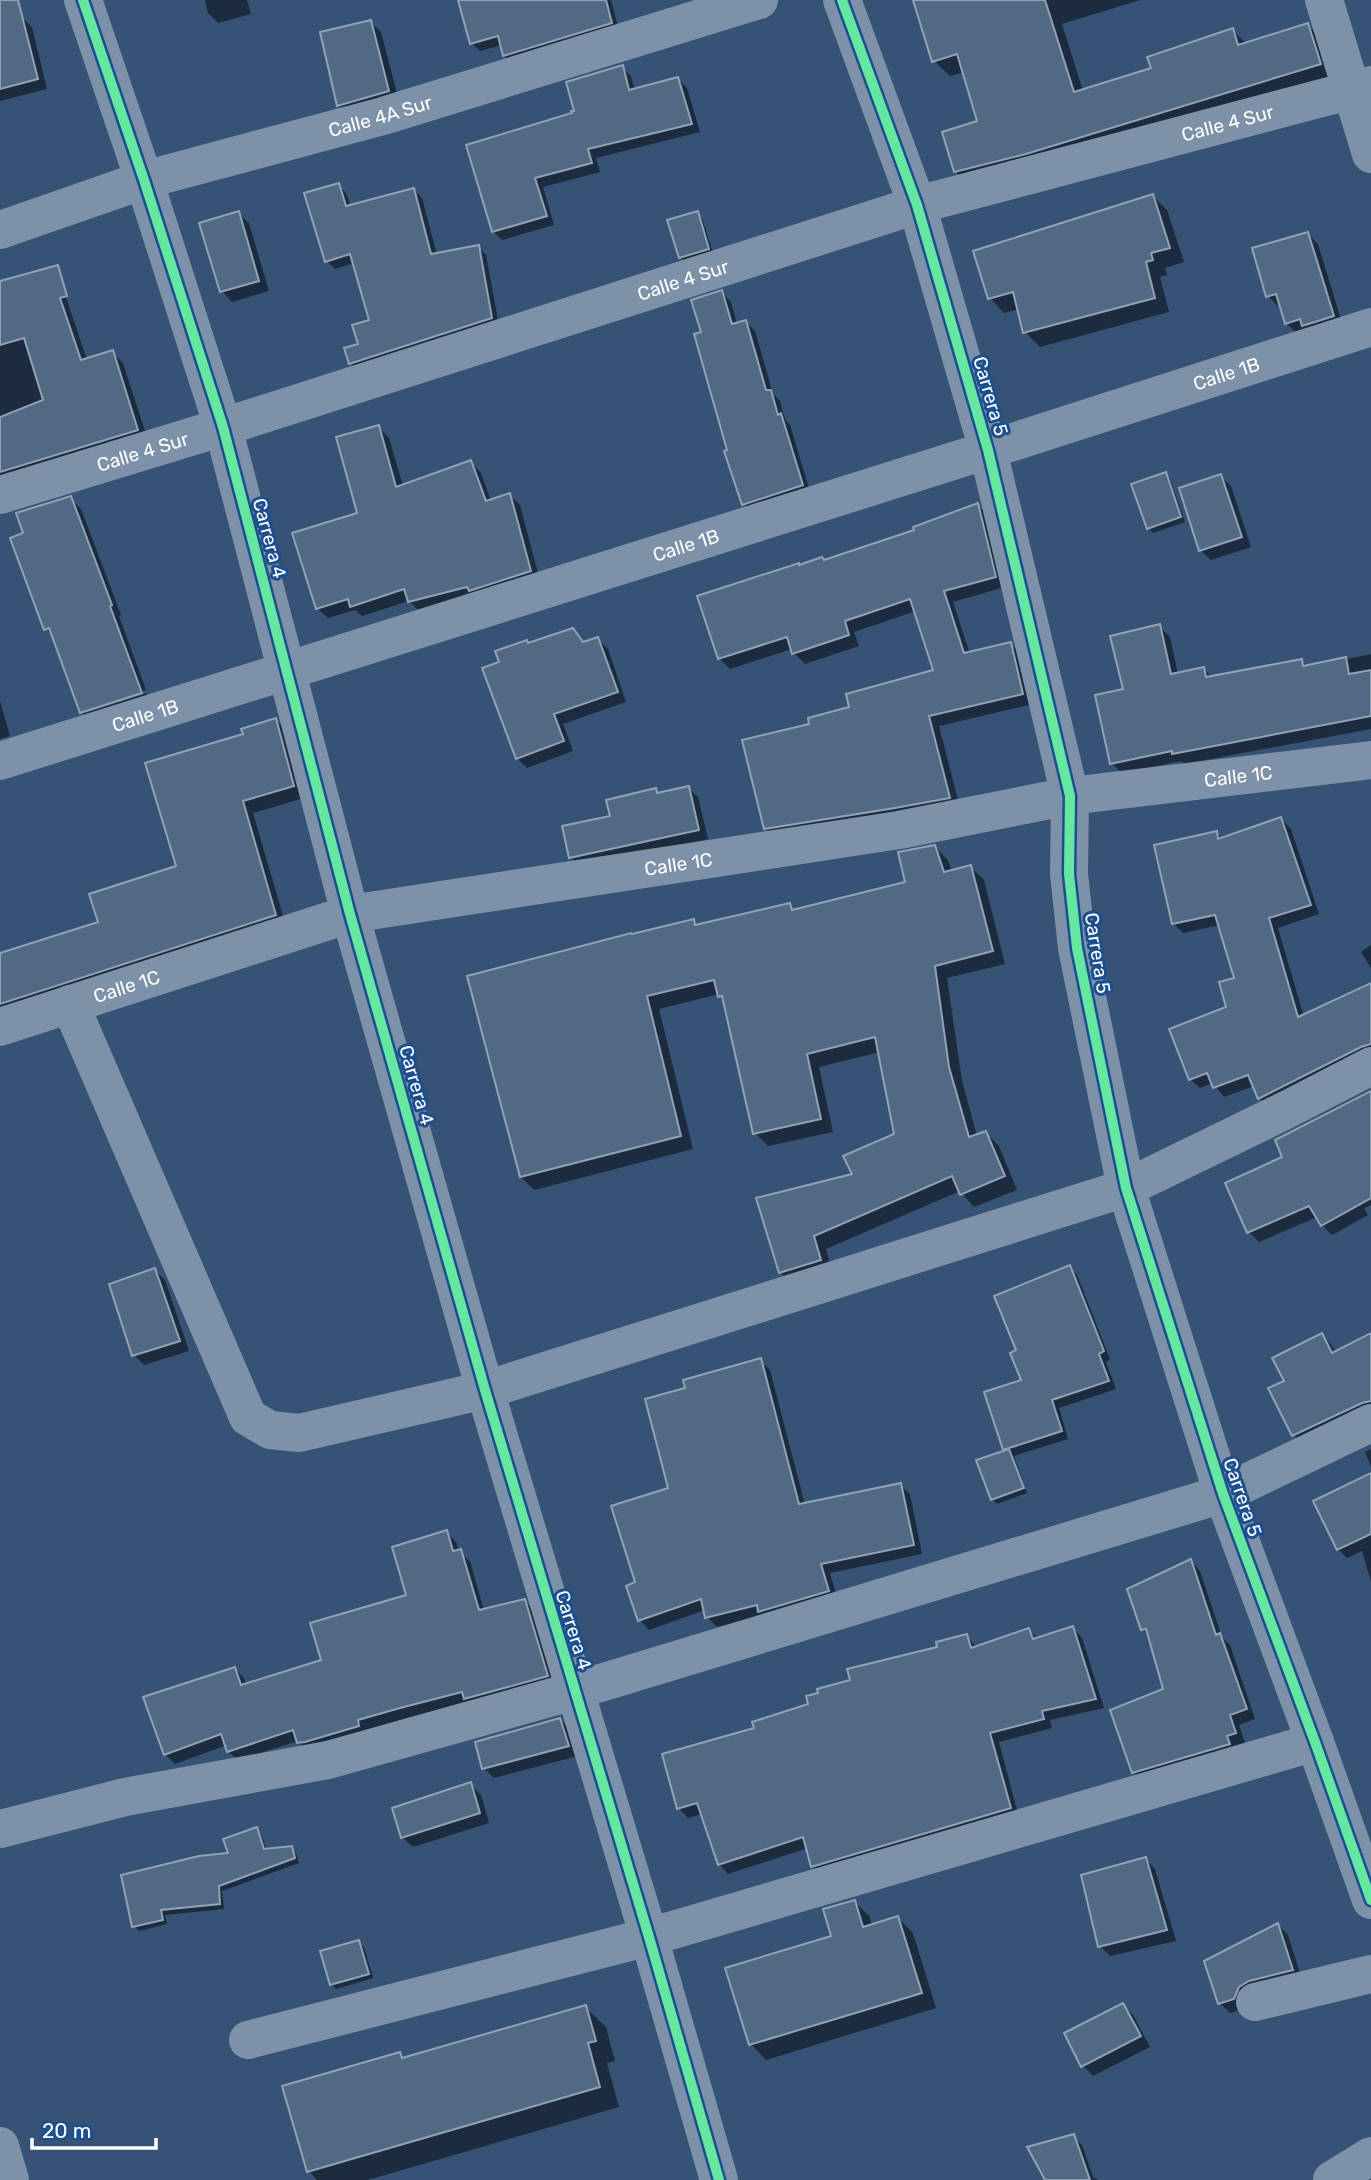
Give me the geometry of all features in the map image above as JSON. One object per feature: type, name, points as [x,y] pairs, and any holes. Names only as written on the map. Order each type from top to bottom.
[{"type":"street","name":"Carrera 4","points":[[83,0],[223,426],[350,914],[485,1390],[719,2180]]},
{"type":"street","name":"Calle 4A Sur","points":[[0,230],[144,180],[383,116],[759,0]]},
{"type":"street","name":"Carrera 5","points":[[842,0],[917,205],[988,450],[1070,796],[1069,874],[1077,948],[1126,1188],[1223,1494],[1371,1900]]},
{"type":"street","points":[[1324,0],[1362,88],[1371,154]]},
{"type":"street","name":"Calle 4 Sur","points":[[0,495],[917,205],[1362,88]]},
{"type":"street","name":"Calle 1B","points":[[0,761],[1371,327]]},
{"type":"street","name":"Calle 1C","points":[[0,1027],[350,914],[899,830],[1070,796],[1371,760]]},
{"type":"street","points":[[70,1004],[248,1417],[270,1430],[299,1433],[485,1390],[1126,1188],[1371,1066]]},
{"type":"street","points":[[0,1829],[125,1797],[328,1760],[575,1691],[1223,1494],[1371,1423]]},
{"type":"street","points":[[247,2040],[649,1937],[1315,1742]]},
{"type":"street","points":[[1255,2002],[1371,1974]]},
{"type":"street","points":[[0,2146],[10,2180]]},
{"type":"street","points":[[1332,2180],[1371,2155]]},
{"type":"building","points":[[0,0],[18,0],[38,79],[0,89]]},
{"type":"building","points":[[458,0],[606,0],[612,23],[503,56],[498,36],[470,44]]},
{"type":"building","points":[[913,0],[1045,0],[1074,92],[1151,68],[1147,57],[1233,28],[1238,45],[1308,23],[1321,64],[1026,154],[954,172],[942,132],[977,121],[957,54],[932,62]]},
{"type":"building","points":[[371,20],[389,91],[337,106],[320,32]]},
{"type":"building","points":[[623,65],[629,90],[678,77],[692,124],[588,149],[592,163],[535,178],[547,216],[492,232],[466,145],[572,113],[571,111],[574,111],[566,82]]},
{"type":"building","points":[[339,183],[346,206],[414,188],[431,254],[479,245],[492,318],[349,364],[344,348],[358,344],[352,325],[369,320],[350,254],[325,262],[304,193]]},
{"type":"building","points":[[1153,194],[1170,248],[1151,253],[1153,260],[1146,262],[1155,298],[1023,333],[1013,292],[988,299],[973,251]]},
{"type":"building","points":[[239,211],[259,281],[220,292],[199,223]]},
{"type":"building","points":[[698,211],[709,249],[679,258],[667,220]]},
{"type":"building","points":[[1308,232],[1334,316],[1302,326],[1300,319],[1285,324],[1276,294],[1266,297],[1252,248]]},
{"type":"building","points":[[58,265],[67,296],[60,298],[81,360],[113,350],[138,430],[0,472],[0,417],[43,400],[24,338],[0,345],[0,281]]},
{"type":"building","points":[[722,290],[732,324],[746,320],[766,390],[771,390],[778,415],[781,413],[803,485],[742,505],[724,451],[727,450],[694,334],[701,332],[691,300]]},
{"type":"building","points":[[379,425],[396,487],[471,460],[486,501],[510,493],[531,571],[469,591],[467,587],[408,602],[404,589],[350,607],[348,599],[316,609],[292,533],[357,513],[336,437]]},
{"type":"building","points":[[1166,472],[1181,517],[1147,529],[1131,484]]},
{"type":"building","points":[[1221,474],[1242,537],[1199,551],[1179,488]]},
{"type":"building","points":[[71,496],[142,693],[80,713],[49,628],[44,630],[10,538],[23,533],[16,513]]},
{"type":"building","points":[[978,503],[996,577],[944,591],[964,653],[1011,642],[1023,694],[929,716],[950,798],[764,829],[742,740],[809,724],[808,718],[849,707],[846,694],[933,670],[910,599],[845,621],[849,635],[792,654],[787,637],[718,659],[697,596],[799,563],[822,557],[824,560],[914,530],[913,527]]},
{"type":"building","points":[[1160,624],[1171,674],[1204,667],[1206,677],[1302,659],[1303,666],[1346,657],[1349,674],[1371,670],[1371,716],[1110,764],[1095,695],[1123,689],[1110,636]]},
{"type":"building","points":[[573,628],[583,642],[598,637],[618,692],[554,714],[564,741],[516,759],[482,668],[499,662],[495,651]]},
{"type":"building","points":[[276,718],[294,786],[243,801],[276,915],[0,1004],[0,953],[98,922],[89,894],[176,866],[145,763],[243,734],[241,729]]},
{"type":"building","points":[[689,786],[699,830],[569,858],[562,826],[610,816],[606,800],[656,788],[657,793]]},
{"type":"building","points":[[1281,817],[1311,905],[1269,918],[1298,1017],[1371,983],[1371,1044],[1258,1099],[1248,1075],[1213,1088],[1207,1073],[1189,1080],[1169,1029],[1226,1007],[1219,982],[1234,978],[1215,915],[1172,924],[1154,845],[1217,831],[1218,839]]},
{"type":"building","points":[[935,845],[944,872],[971,865],[993,951],[935,966],[949,1067],[969,1137],[986,1131],[1005,1176],[960,1195],[952,1176],[814,1236],[821,1260],[779,1273],[756,1198],[852,1174],[843,1156],[894,1134],[875,1037],[807,1054],[821,1119],[753,1134],[722,996],[718,997],[714,980],[647,996],[681,1136],[520,1177],[467,976],[694,919],[695,925],[790,903],[792,910],[905,882],[898,852]]},
{"type":"building","points":[[1371,1091],[1371,1198],[1321,1226],[1309,1206],[1247,1233],[1225,1183],[1282,1157],[1275,1140]]},
{"type":"building","points":[[1070,1265],[1104,1351],[1099,1354],[1109,1381],[1052,1400],[1062,1431],[1003,1450],[984,1392],[1021,1380],[1010,1353],[1016,1350],[994,1296]]},
{"type":"building","points":[[155,1268],[180,1341],[132,1356],[109,1284]]},
{"type":"building","points":[[1322,1333],[1332,1353],[1371,1333],[1371,1401],[1292,1436],[1268,1388],[1284,1381],[1272,1358]]},
{"type":"building","points":[[761,1358],[799,1504],[901,1483],[914,1545],[821,1564],[829,1591],[758,1612],[757,1605],[705,1618],[701,1599],[638,1621],[626,1586],[635,1582],[611,1506],[668,1488],[645,1399],[685,1388],[683,1380]]},
{"type":"building","points":[[1009,1449],[1024,1488],[991,1500],[976,1460]]},
{"type":"building","points":[[1371,1473],[1371,1534],[1337,1550],[1313,1501]]},
{"type":"building","points":[[447,1530],[453,1551],[461,1549],[479,1610],[525,1599],[548,1676],[464,1699],[462,1692],[400,1708],[358,1720],[359,1726],[305,1742],[297,1743],[293,1730],[227,1752],[221,1734],[164,1755],[143,1697],[235,1667],[241,1685],[321,1660],[310,1623],[406,1595],[392,1547]]},
{"type":"building","points":[[1191,1559],[1216,1635],[1220,1633],[1247,1709],[1230,1715],[1236,1733],[1227,1736],[1230,1744],[1132,1773],[1110,1710],[1163,1689],[1146,1629],[1141,1630],[1127,1589]]},
{"type":"building","points":[[1073,1626],[1096,1699],[1042,1711],[1044,1719],[990,1733],[1011,1808],[811,1867],[803,1837],[718,1865],[697,1803],[677,1809],[662,1754],[754,1728],[752,1722],[808,1704],[806,1696],[818,1693],[817,1689],[850,1680],[847,1669],[937,1647],[936,1642],[967,1634],[971,1648],[1029,1628],[1033,1639]]},
{"type":"building","points":[[560,1718],[569,1746],[482,1769],[475,1742]]},
{"type":"building","points":[[471,1782],[480,1813],[401,1838],[392,1808]]},
{"type":"building","points":[[257,1827],[264,1849],[292,1846],[295,1858],[219,1886],[220,1904],[161,1910],[163,1920],[132,1927],[121,1875],[199,1856],[228,1853],[223,1839]]},
{"type":"building","points":[[1146,1857],[1167,1930],[1098,1947],[1081,1875]]},
{"type":"building","points":[[855,1900],[863,1927],[898,1916],[922,1993],[749,2045],[725,1968],[831,1936],[823,1909]]},
{"type":"building","points":[[1278,1923],[1293,1970],[1249,1981],[1239,1987],[1234,1999],[1218,2004],[1204,1961]]},
{"type":"building","points":[[359,1940],[369,1974],[330,1985],[320,1951]]},
{"type":"building","points":[[1123,2003],[1141,2036],[1081,2067],[1064,2033]]},
{"type":"building","points":[[586,2005],[596,2041],[588,2043],[600,2087],[307,2172],[282,2086],[400,2052],[402,2058]]},
{"type":"building","points":[[1074,2134],[1090,2180],[1045,2180],[1027,2147]]},
{"type":"cycle path","points":[[83,0],[223,427],[350,914],[485,1390],[719,2180]]},
{"type":"cycle path","points":[[842,0],[917,205],[988,450],[1070,796],[1069,874],[1077,948],[1126,1188],[1223,1494],[1371,1900]]}]
